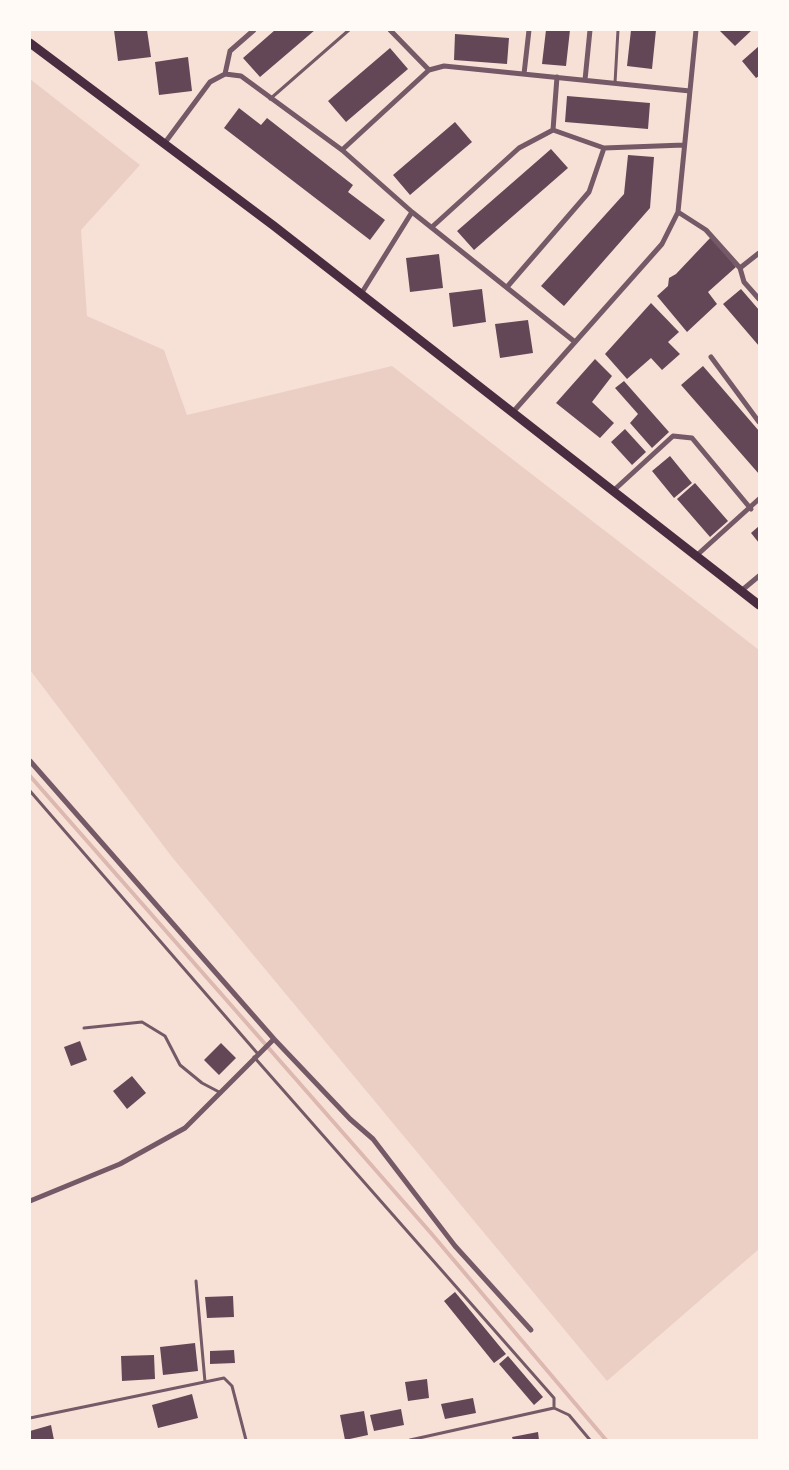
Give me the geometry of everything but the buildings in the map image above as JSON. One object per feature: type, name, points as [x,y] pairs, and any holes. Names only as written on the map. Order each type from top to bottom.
[{"type":"main road","points":[[30,43],[361,294],[759,605]]},
{"type":"street","points":[[225,74],[230,51],[254,30]]},
{"type":"street","points":[[390,30],[429,70]]},
{"type":"street","points":[[524,74],[529,30]]},
{"type":"street","points":[[585,80],[590,30]]},
{"type":"street","points":[[513,412],[662,244],[678,212],[696,30]]},
{"type":"street","points":[[342,150],[429,70],[444,66],[690,91]]},
{"type":"street","points":[[164,144],[210,82],[225,74],[241,76],[270,100],[342,150],[412,212],[575,342]]},
{"type":"street","points":[[553,130],[557,77]]},
{"type":"street","points":[[432,227],[519,148],[553,130],[604,148],[684,145]]},
{"type":"street","points":[[507,286],[589,192],[604,148]]},
{"type":"street","points":[[361,294],[412,212]]},
{"type":"street","points":[[678,212],[706,230],[740,268],[744,282],[759,300]]},
{"type":"street","points":[[740,268],[759,253]]},
{"type":"street","points":[[711,357],[759,422]]},
{"type":"street","points":[[613,491],[673,436],[692,438],[751,509]]},
{"type":"street","points":[[696,556],[751,509],[759,499]]},
{"type":"street","points":[[741,591],[759,576]]},
{"type":"street","points":[[30,761],[32,769],[274,1039],[350,1119],[373,1139],[455,1246],[531,1330]]},
{"type":"street","points":[[30,1201],[120,1164],[186,1128],[221,1094],[257,1054],[274,1039]]},
{"type":"lane","points":[[270,100],[349,30]]},
{"type":"lane","points":[[615,83],[618,30]]},
{"type":"lane","points":[[30,791],[554,1398],[554,1408]]},
{"type":"lane","points":[[84,1028],[142,1022],[165,1036],[180,1065],[202,1083],[221,1094]]},
{"type":"lane","points":[[196,1281],[205,1382]]},
{"type":"lane","points":[[30,1418],[224,1378],[232,1386],[246,1440]]},
{"type":"lane","points":[[410,1440],[554,1408],[569,1415],[590,1440]]},
{"type":"shaded area","points":[[30,79],[140,165],[81,230],[87,316],[164,350],[187,415],[392,366],[759,650],[759,1249],[607,1381],[172,857],[30,670]]},
{"type":"waterway","points":[[30,776],[430,1232],[606,1440]]}]
